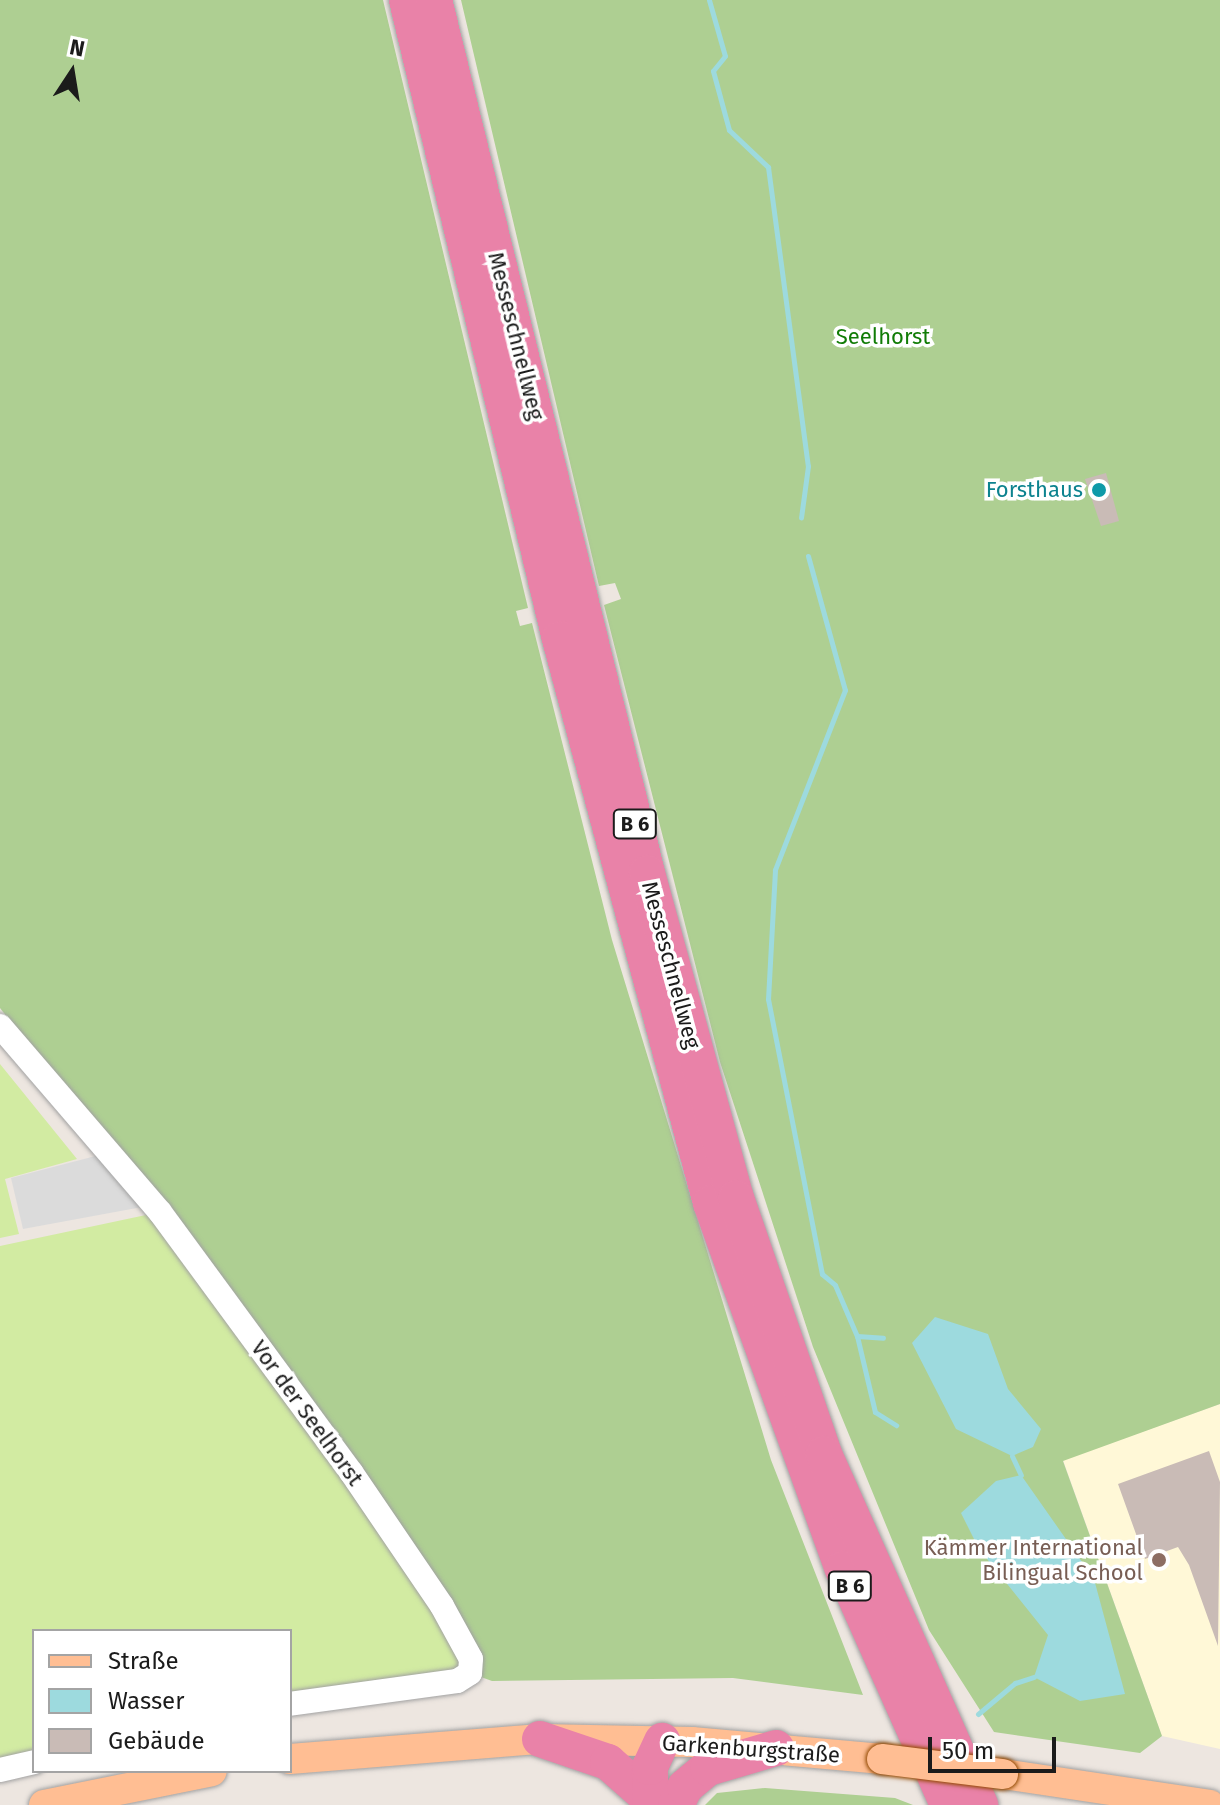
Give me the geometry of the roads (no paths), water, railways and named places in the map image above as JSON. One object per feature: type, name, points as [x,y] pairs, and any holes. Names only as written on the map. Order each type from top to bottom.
[{"type":"highway","name":"Messeschnellweg","points":[[407,0],[560,639],[711,1203],[843,1569],[948,1805]]},
{"type":"highway","name":"Messeschnellweg","points":[[434,0],[647,873],[736,1198],[830,1469],[980,1805]]},
{"type":"highway","points":[[540,1739],[608,1762],[662,1804]]},
{"type":"highway","points":[[662,1741],[650,1767],[662,1804]]},
{"type":"highway","points":[[662,1804],[708,1768],[776,1748]]},
{"type":"main road","name":"Garkenburgstraße","points":[[292,1759],[540,1739],[662,1741],[882,1759],[1210,1805]]},
{"type":"main road","points":[[44,1805],[202,1773]]},
{"type":"street","name":"Vor der Seelhorst","points":[[0,1026],[170,1225],[367,1495],[462,1636],[471,1659],[470,1673],[457,1681],[292,1704]]},
{"type":"street","points":[[0,1770],[32,1762]]},
{"type":"water","points":[[935,1317],[988,1334],[1008,1389],[1041,1429],[1033,1447],[1012,1456],[956,1429],[912,1343]]},
{"type":"water","points":[[1021,1475],[1094,1579],[1125,1694],[1080,1701],[1034,1677],[1048,1635],[979,1549],[961,1513],[996,1481]]},
{"type":"waterway","points":[[709,0],[725,56],[713,71],[729,130],[768,167],[808,466],[801,518]]},
{"type":"waterway","points":[[808,556],[845,690],[775,870],[768,999],[822,1274],[835,1285],[857,1336],[883,1338]]},
{"type":"waterway","points":[[857,1336],[875,1412],[896,1425]]},
{"type":"waterway","points":[[1012,1456],[1021,1475]]},
{"type":"waterway","points":[[978,1714],[1015,1683],[1034,1677]]},
{"type":"place","name":"Forsthaus","points":[[1099,490]]},
{"type":"place","name":"Kämmer International Bilingual School","points":[[1159,1560]]},
{"type":"park label","name":"Seelhorst","points":[[883,337]]}]
